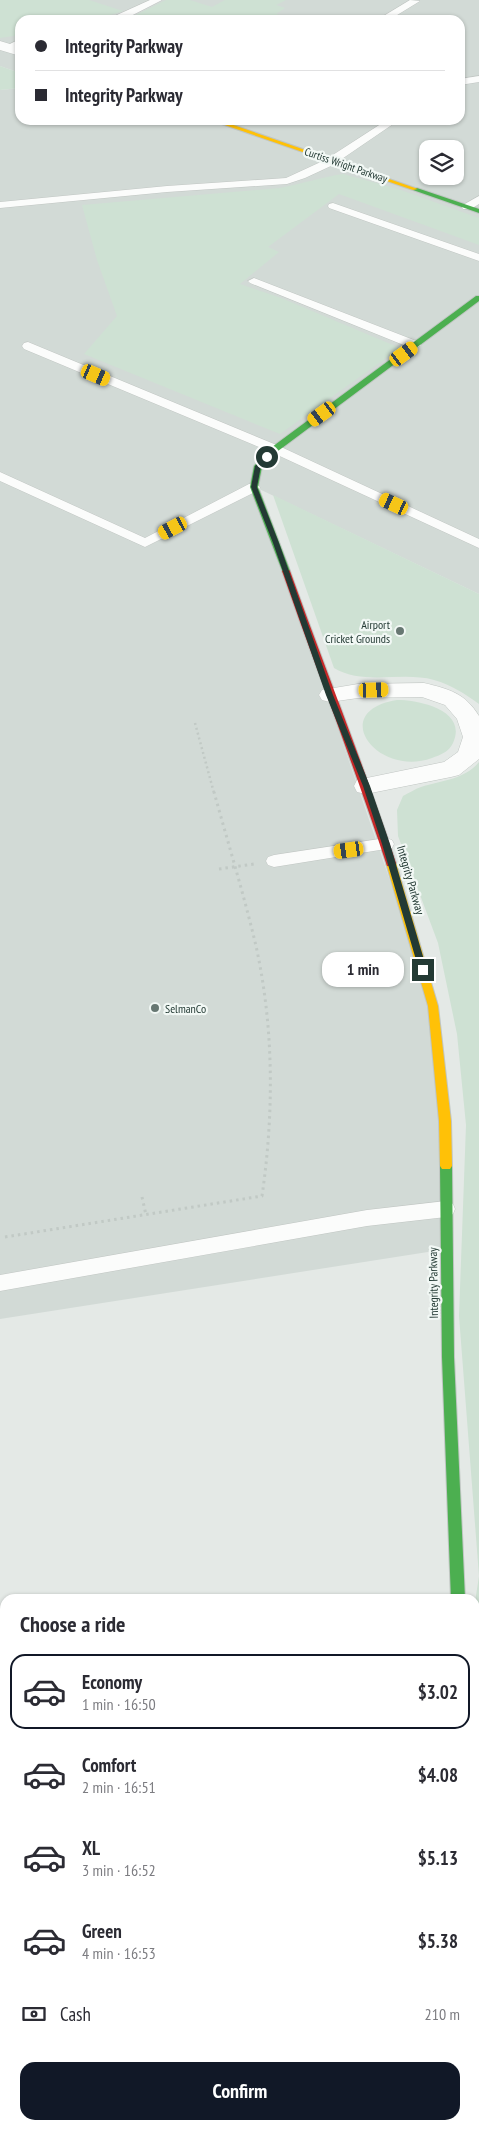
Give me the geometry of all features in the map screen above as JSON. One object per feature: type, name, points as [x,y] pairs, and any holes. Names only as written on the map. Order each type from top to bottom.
[{"type":"street","name":"Curtiss Wright Parkway","points":[[228,125],[479,212]]},
{"type":"street","points":[[254,487],[258,466],[275,449],[479,298]]},
{"type":"street","name":"Integrity Parkway","points":[[254,487],[280,552],[330,695],[366,786],[386,844],[434,1006],[445,1121],[448,1357],[458,1594]]},
{"type":"street","points":[[330,695],[358,691],[424,690],[453,700],[468,718],[475,736],[469,756],[451,770],[366,786]]},
{"type":"lane","points":[[127,0],[145,6]]},
{"type":"lane","points":[[126,15],[157,0]]},
{"type":"lane","points":[[391,15],[415,1]]},
{"type":"lane","points":[[465,81],[479,80]]},
{"type":"lane","points":[[0,205],[167,189],[287,181],[305,176],[333,161],[387,125]]},
{"type":"lane","points":[[467,207],[479,199]]},
{"type":"lane","points":[[333,206],[479,258]]},
{"type":"lane","points":[[254,281],[416,345]]},
{"type":"lane","points":[[28,346],[275,449],[479,544]]},
{"type":"lane","points":[[0,476],[145,543],[254,487]]},
{"type":"lane","points":[[274,861],[386,844]]},
{"type":"lane","points":[[0,1283],[368,1218],[446,1209]]},
{"type":"path","points":[[5,1237],[262,1196],[268,1146],[271,1083],[266,1008],[256,947],[195,723]]},
{"type":"path","points":[[219,869],[274,861]]},
{"type":"path","points":[[142,1197],[146,1215]]},
{"type":"shaded area","points":[[0,0],[479,0],[479,594],[255,487],[433,1006],[447,1249],[0,1319],[0,90],[15,88],[15,125],[465,125],[465,15],[15,15],[15,71],[0,66]]},
{"type":"green space","points":[[0,0],[89,0],[123,11],[111,15],[15,15],[15,36],[0,38]]},
{"type":"green space","points":[[166,0],[190,0],[212,7],[225,0],[286,0],[276,5],[285,8],[276,14],[280,15],[136,15]]},
{"type":"green space","points":[[0,66],[15,71],[15,88],[0,90]]},
{"type":"green space","points":[[343,174],[398,189],[479,218],[479,245],[339,194],[268,247],[279,252],[240,284],[281,298],[400,348],[280,434],[84,354],[117,316],[97,260],[82,205],[280,188]]},
{"type":"green space","name":"Airport Cricket Grounds","points":[[273,495],[479,594],[479,704],[452,687],[434,680],[409,677],[358,676],[334,668]]},
{"type":"green space","points":[[397,700],[428,705],[448,715],[454,722],[456,732],[449,749],[432,758],[412,762],[393,759],[378,751],[368,741],[363,728],[365,717],[376,706]]},
{"type":"green space","points":[[479,762],[479,1576],[459,1316],[466,1125],[457,1034],[438,943],[398,836],[397,810],[403,796],[421,787],[467,773]]},
{"type":"green space","points":[[479,1576],[479,1594],[476,1594]]},
{"type":"traffic: fast","points":[[415,189],[479,211]]},
{"type":"traffic: fast","points":[[286,571],[254,487],[258,466],[275,449],[479,298]]},
{"type":"traffic: fast","points":[[446,1166],[448,1357],[458,1594]]},
{"type":"traffic: slow","points":[[228,125],[415,189]]},
{"type":"traffic: slow","points":[[391,863],[433,1006],[445,1121],[446,1166]]},
{"type":"traffic: jam","points":[[286,571],[330,695],[366,786],[391,863]]},
{"type":"place","name":"Airport Cricket Grounds","points":[[400,631]]},
{"type":"place","name":"SelmanCo","points":[[155,1008]]},
{"type":"route","points":[[267,457],[258,466],[254,487],[330,695],[366,786],[386,844],[423,970]]}]
